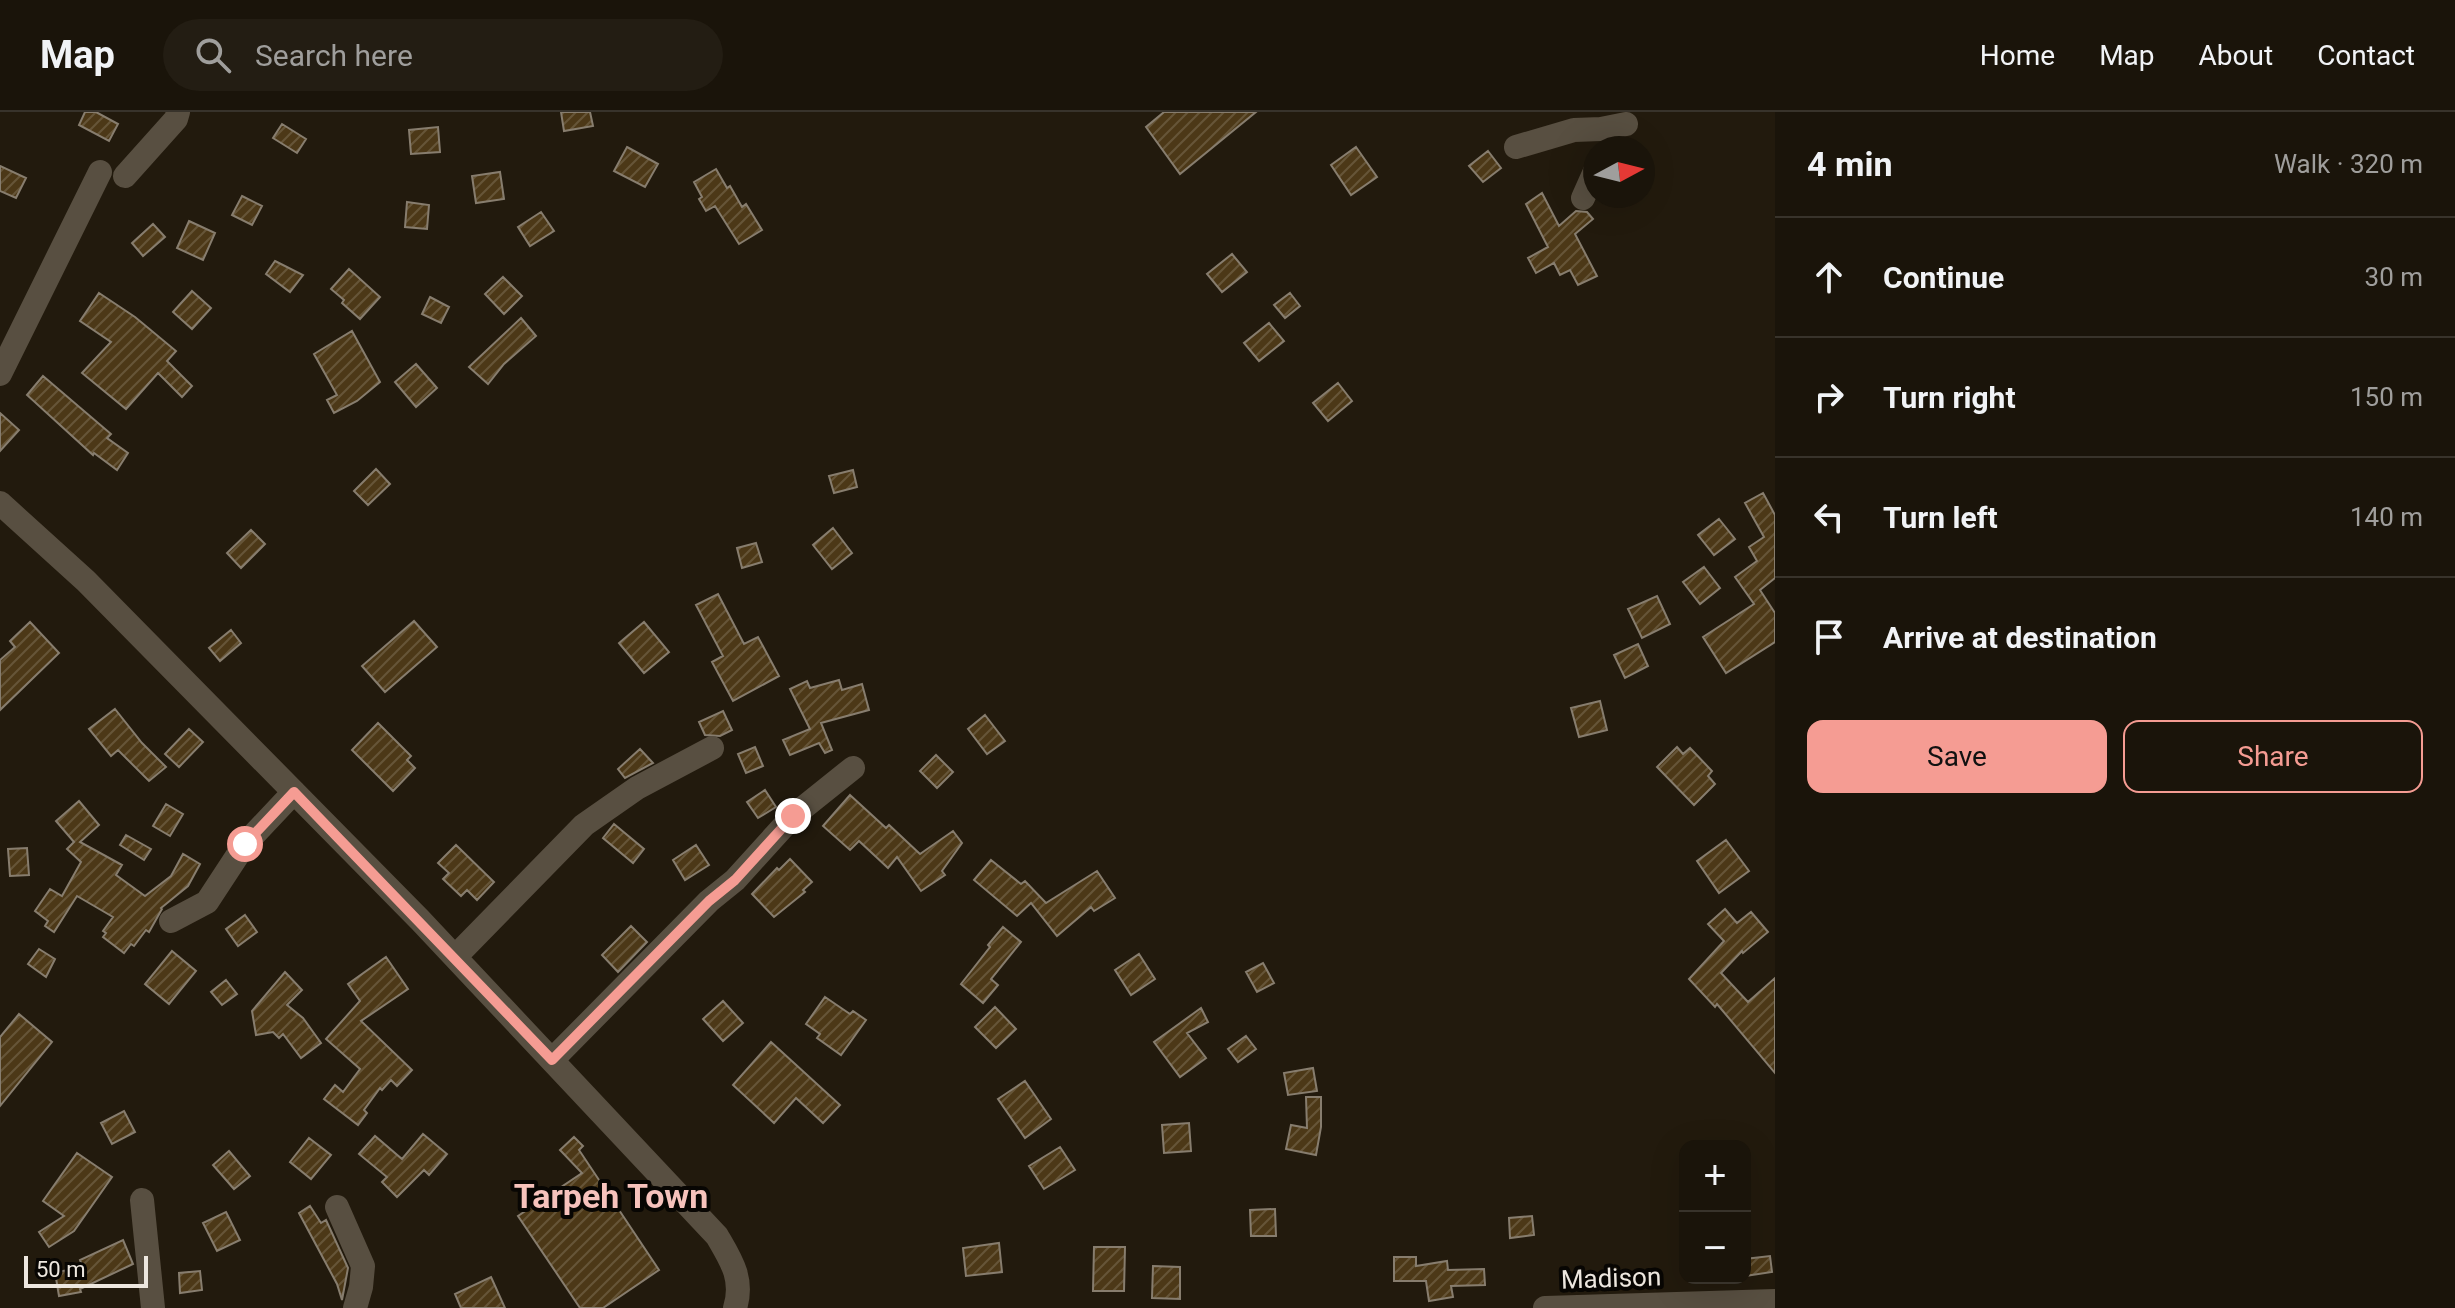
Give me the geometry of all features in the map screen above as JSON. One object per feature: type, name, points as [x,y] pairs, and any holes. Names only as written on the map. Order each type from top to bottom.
[{"type":"street","points":[[125,176],[176,119],[178,112]]},
{"type":"street","points":[[1516,147],[1574,130],[1601,129],[1631,118]]},
{"type":"street","points":[[1617,136],[1631,118]]},
{"type":"street","points":[[0,374],[100,172]]},
{"type":"street","points":[[0,503],[86,581],[294,792],[455,957],[717,1236],[738,1274],[735,1308]]},
{"type":"street","points":[[455,957],[584,825],[637,788],[712,748]]},
{"type":"street","points":[[552,1060],[709,901],[735,880],[793,816],[853,768]]},
{"type":"street","points":[[171,921],[207,902],[245,844],[294,792]]},
{"type":"street","points":[[142,1200],[153,1308]]},
{"type":"street","points":[[337,1207],[363,1266],[355,1308]]},
{"type":"street","name":"Madison","points":[[1545,1308],[1775,1301]]},
{"type":"building","points":[[85,112],[96,112],[118,124],[109,141],[79,125]]},
{"type":"building","points":[[561,112],[590,112],[593,126],[564,131]]},
{"type":"building","points":[[1164,112],[1256,112],[1180,174],[1146,127]]},
{"type":"building","points":[[282,124],[306,139],[297,153],[273,138]]},
{"type":"building","points":[[438,127],[440,152],[411,154],[409,130]]},
{"type":"building","points":[[627,147],[658,164],[645,187],[614,171]]},
{"type":"building","points":[[1356,147],[1377,177],[1351,195],[1331,165]]},
{"type":"building","points":[[1488,151],[1501,168],[1483,182],[1469,166]]},
{"type":"building","points":[[0,166],[26,178],[16,198],[0,191]]},
{"type":"building","points":[[716,169],[742,207],[746,204],[762,230],[739,244],[715,206],[706,211],[699,199],[702,197],[694,182]]},
{"type":"building","points":[[500,172],[504,199],[476,203],[472,176]]},
{"type":"building","points":[[1542,193],[1559,226],[1576,211],[1587,212],[1593,219],[1575,234],[1597,276],[1578,285],[1570,270],[1560,275],[1554,263],[1536,273],[1528,258],[1548,247],[1526,204]]},
{"type":"building","points":[[242,196],[262,206],[252,225],[232,215]]},
{"type":"building","points":[[407,202],[429,205],[427,229],[405,227]]},
{"type":"building","points":[[541,212],[554,231],[530,246],[518,227]]},
{"type":"building","points":[[189,221],[215,233],[203,260],[177,248]]},
{"type":"building","points":[[153,224],[165,237],[143,256],[132,243]]},
{"type":"building","points":[[1232,254],[1247,272],[1222,292],[1207,274]]},
{"type":"building","points":[[275,261],[303,275],[290,292],[266,274]]},
{"type":"building","points":[[349,269],[380,297],[360,319],[331,289]]},
{"type":"building","points":[[503,277],[522,296],[504,314],[485,294]]},
{"type":"building","points":[[192,291],[211,308],[192,329],[173,312]]},
{"type":"building","points":[[99,293],[135,317],[176,351],[167,361],[192,386],[182,397],[158,373],[126,409],[82,373],[111,342],[80,321]]},
{"type":"building","points":[[1290,293],[1300,306],[1285,318],[1274,305]]},
{"type":"building","points":[[430,297],[449,307],[441,323],[422,314]]},
{"type":"building","points":[[521,318],[536,336],[504,364],[488,384],[469,367]]},
{"type":"building","points":[[1269,323],[1284,341],[1259,361],[1244,343]]},
{"type":"building","points":[[352,331],[380,382],[357,401],[334,413],[327,400],[337,395],[314,354]]},
{"type":"building","points":[[416,364],[437,388],[416,407],[395,382]]},
{"type":"building","points":[[43,376],[111,434],[107,438],[128,453],[117,470],[93,455],[27,395]]},
{"type":"building","points":[[1338,383],[1352,401],[1328,421],[1313,403]]},
{"type":"building","points":[[0,413],[19,430],[0,451]]},
{"type":"building","points":[[376,469],[390,484],[368,505],[354,491]]},
{"type":"building","points":[[853,470],[857,487],[834,493],[829,476]]},
{"type":"building","points":[[1763,493],[1775,515],[1775,578],[1760,590],[1775,613],[1775,642],[1726,673],[1703,637],[1754,604],[1735,577],[1757,561],[1749,547],[1764,537],[1745,503]]},
{"type":"building","points":[[1719,519],[1735,539],[1714,555],[1698,535]]},
{"type":"building","points":[[833,528],[852,553],[832,569],[813,545]]},
{"type":"building","points":[[251,530],[265,544],[241,568],[227,553]]},
{"type":"building","points":[[756,543],[762,562],[742,568],[737,548]]},
{"type":"building","points":[[1704,567],[1720,588],[1700,604],[1683,582]]},
{"type":"building","points":[[718,594],[744,644],[758,637],[779,676],[733,701],[712,662],[723,656],[696,605]]},
{"type":"building","points":[[1657,596],[1670,624],[1642,638],[1628,609]]},
{"type":"building","points":[[414,621],[437,647],[385,692],[362,666]]},
{"type":"building","points":[[30,622],[59,653],[0,710],[0,660],[15,647],[10,641]]},
{"type":"building","points":[[644,622],[669,652],[644,673],[619,643]]},
{"type":"building","points":[[231,630],[241,643],[220,661],[209,648]]},
{"type":"building","points":[[1638,644],[1648,666],[1625,678],[1614,655]]},
{"type":"building","points":[[839,680],[842,690],[862,684],[869,710],[821,723],[832,750],[825,753],[819,743],[790,755],[783,740],[810,729],[790,689],[807,681],[810,688]]},
{"type":"building","points":[[1600,701],[1607,730],[1579,737],[1571,708]]},
{"type":"building","points":[[115,709],[166,767],[149,781],[118,750],[111,756],[89,729]]},
{"type":"building","points":[[723,711],[732,730],[720,736],[705,735],[699,722]]},
{"type":"building","points":[[985,715],[1005,741],[987,754],[968,729]]},
{"type":"building","points":[[378,723],[411,756],[407,760],[415,768],[393,791],[352,750]]},
{"type":"building","points":[[189,729],[203,742],[179,767],[165,754]]},
{"type":"building","points":[[755,747],[763,766],[746,773],[738,754]]},
{"type":"building","points":[[1677,747],[1683,754],[1690,748],[1712,771],[1708,776],[1715,784],[1694,805],[1657,767]]},
{"type":"building","points":[[640,749],[653,763],[625,778],[618,769]]},
{"type":"building","points":[[936,755],[953,772],[937,788],[920,771]]},
{"type":"building","points":[[765,790],[776,807],[758,818],[747,802]]},
{"type":"building","points":[[850,795],[920,854],[953,831],[962,843],[942,871],[945,875],[921,891],[897,857],[888,868],[859,841],[850,850],[823,826]]},
{"type":"building","points":[[79,801],[99,825],[80,842],[122,865],[116,875],[145,896],[171,876],[183,854],[200,864],[188,886],[161,908],[149,932],[146,930],[124,953],[103,937],[106,933],[103,931],[113,917],[77,896],[54,932],[45,926],[48,921],[35,911],[50,889],[62,896],[81,862],[67,849],[74,842],[56,821]]},
{"type":"building","points":[[166,804],[183,814],[170,836],[153,826]]},
{"type":"building","points":[[614,824],[644,849],[633,863],[603,838]]},
{"type":"building","points":[[126,835],[151,849],[144,860],[120,845]]},
{"type":"building","points":[[1726,840],[1749,871],[1719,893],[1697,861]]},
{"type":"building","points":[[456,845],[494,882],[477,900],[467,890],[461,896],[443,879],[449,873],[438,863]]},
{"type":"building","points":[[696,845],[709,865],[685,880],[673,860]]},
{"type":"building","points":[[27,848],[29,875],[10,876],[8,849]]},
{"type":"building","points":[[790,859],[812,882],[803,890],[805,892],[774,917],[752,894]]},
{"type":"building","points":[[991,860],[1021,884],[1025,881],[1046,903],[1097,871],[1115,898],[1094,911],[1091,907],[1057,936],[1031,903],[1017,916],[974,880]]},
{"type":"building","points":[[1725,909],[1737,923],[1751,912],[1768,932],[1742,951],[1721,973],[1748,1002],[1775,978],[1775,1073],[1717,1004],[1715,1007],[1689,979],[1724,941],[1708,924]]},
{"type":"building","points":[[245,915],[257,932],[238,946],[226,929]]},
{"type":"building","points":[[631,926],[647,942],[618,972],[602,955]]},
{"type":"building","points":[[1003,927],[1021,942],[991,979],[998,985],[983,1003],[961,984]]},
{"type":"building","points":[[39,949],[55,959],[46,977],[28,964]]},
{"type":"building","points":[[172,951],[196,971],[169,1004],[145,984]]},
{"type":"building","points":[[1139,954],[1155,979],[1131,995],[1115,970]]},
{"type":"building","points":[[386,957],[408,989],[361,1021],[412,1070],[397,1086],[391,1080],[382,1090],[380,1088],[364,1110],[367,1113],[358,1125],[324,1099],[335,1085],[343,1092],[360,1069],[326,1039],[360,1001],[348,984]]},
{"type":"building","points":[[1263,963],[1274,983],[1257,992],[1246,972]]},
{"type":"building","points":[[285,972],[302,990],[287,1005],[303,1018],[321,1043],[301,1058],[283,1034],[279,1038],[273,1032],[256,1035],[252,1011]]},
{"type":"building","points":[[226,980],[237,994],[222,1005],[211,992]]},
{"type":"building","points":[[825,997],[850,1014],[853,1011],[866,1020],[841,1055],[817,1038],[820,1034],[806,1024]]},
{"type":"building","points":[[723,1001],[743,1023],[723,1041],[703,1019]]},
{"type":"building","points":[[995,1007],[1016,1029],[996,1048],[975,1027]]},
{"type":"building","points":[[1201,1008],[1208,1022],[1187,1033],[1206,1058],[1180,1077],[1154,1042]]},
{"type":"building","points":[[19,1014],[52,1042],[0,1106],[0,1037]]},
{"type":"building","points":[[1246,1036],[1256,1049],[1238,1062],[1228,1049]]},
{"type":"building","points":[[771,1042],[840,1105],[823,1123],[796,1098],[774,1123],[733,1085]]},
{"type":"building","points":[[1313,1068],[1317,1091],[1288,1095],[1284,1073]]},
{"type":"building","points":[[1025,1081],[1051,1119],[1025,1138],[998,1099]]},
{"type":"building","points":[[1306,1097],[1321,1097],[1321,1127],[1316,1155],[1286,1149],[1291,1125],[1307,1128]]},
{"type":"building","points":[[124,1111],[135,1132],[112,1144],[101,1123]]},
{"type":"building","points":[[1189,1123],[1191,1151],[1164,1153],[1162,1125]]},
{"type":"building","points":[[423,1134],[447,1154],[429,1175],[424,1170],[397,1197],[382,1182],[387,1177],[359,1154],[375,1136],[402,1159]]},
{"type":"building","points":[[574,1137],[583,1146],[579,1150],[659,1270],[603,1308],[580,1308],[518,1216],[582,1173],[560,1150]]},
{"type":"building","points":[[309,1138],[331,1155],[311,1179],[290,1162]]},
{"type":"building","points":[[1060,1147],[1075,1170],[1044,1189],[1029,1166]]},
{"type":"building","points":[[229,1151],[250,1176],[234,1189],[213,1165]]},
{"type":"building","points":[[77,1153],[112,1177],[74,1231],[49,1247],[39,1232],[64,1216],[43,1201]]},
{"type":"building","points":[[310,1206],[321,1223],[326,1220],[348,1268],[342,1300],[337,1284],[299,1213]]},
{"type":"building","points":[[1275,1209],[1276,1236],[1251,1236],[1250,1210]]},
{"type":"building","points":[[226,1212],[240,1240],[217,1251],[203,1223]]},
{"type":"building","points":[[1532,1216],[1534,1235],[1510,1238],[1509,1218]]},
{"type":"building","points":[[123,1240],[133,1264],[80,1289],[81,1292],[59,1296],[55,1272],[83,1268],[80,1260]]},
{"type":"building","points":[[999,1243],[1002,1272],[966,1276],[963,1248]]},
{"type":"building","points":[[1094,1247],[1125,1247],[1124,1291],[1093,1291]]},
{"type":"building","points":[[1770,1256],[1772,1272],[1751,1275],[1751,1258]]},
{"type":"building","points":[[1394,1257],[1416,1257],[1416,1266],[1447,1261],[1448,1270],[1484,1269],[1485,1285],[1451,1286],[1453,1297],[1429,1301],[1426,1281],[1394,1281]]},
{"type":"building","points":[[1153,1266],[1180,1267],[1180,1299],[1152,1298]]},
{"type":"building","points":[[200,1271],[202,1290],[180,1293],[179,1273]]},
{"type":"building","points":[[491,1277],[505,1308],[461,1308],[455,1294]]},
{"type":"district","name":"Tarpeh Town","points":[[611,1196]]},
{"type":"route","points":[[245,844],[294,792],[552,1060],[709,901],[735,880],[793,816]]}]
